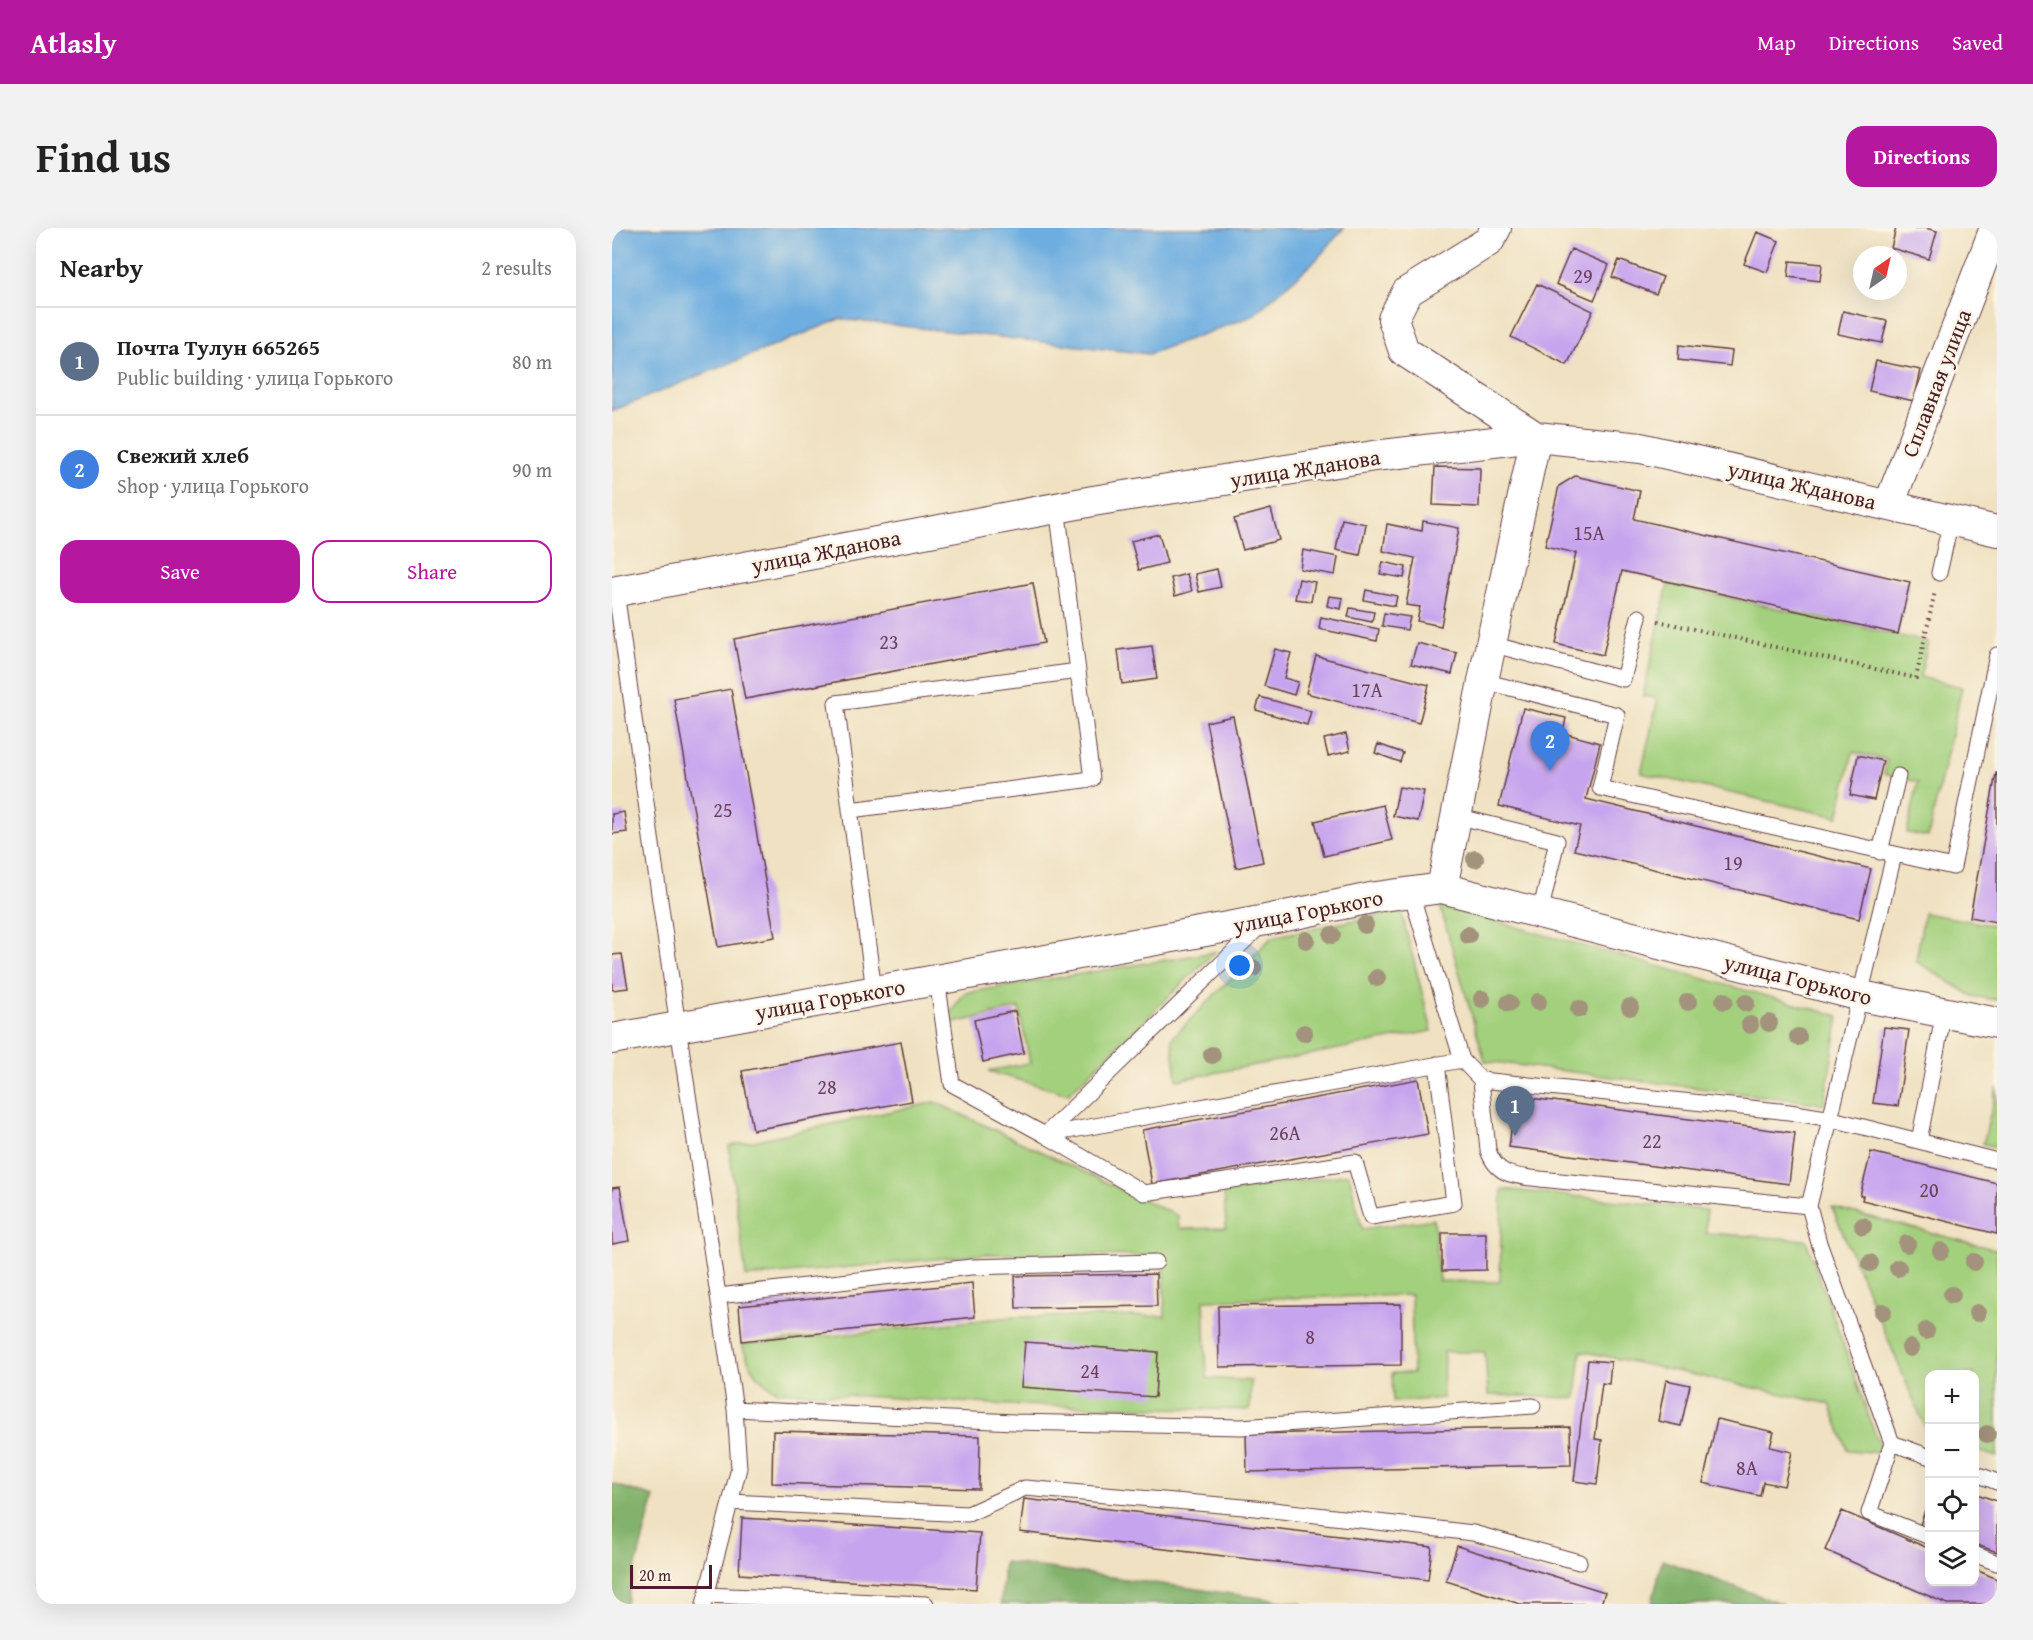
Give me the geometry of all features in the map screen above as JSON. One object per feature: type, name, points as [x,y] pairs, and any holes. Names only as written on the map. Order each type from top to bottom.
[{"type":"street","points":[[1442,888],[1483,681],[1536,437],[1404,351],[1393,319],[1407,292],[1489,241],[1496,228]]},
{"type":"street","name":"Сплавная улица","points":[[1889,505],[1995,228]]},
{"type":"street","name":"улица Жданова","points":[[614,592],[1057,507],[1374,456],[1536,437],[1641,448],[1997,531]]},
{"type":"street","name":"улица Горького","points":[[612,1039],[1266,920],[1376,897],[1442,888],[1861,996],[1997,1023]]},
{"type":"lane","points":[[850,810],[1092,779],[1057,507]]},
{"type":"lane","points":[[1939,573],[1951,520]]},
{"type":"lane","points":[[614,592],[735,1409],[739,1468],[705,1599],[926,1604]]},
{"type":"lane","points":[[1491,644],[1623,679],[1639,617]]},
{"type":"lane","points":[[1483,681],[1617,715],[1600,788],[1953,867],[1997,655]]},
{"type":"lane","points":[[874,991],[836,703],[1078,671]]},
{"type":"lane","points":[[1898,776],[1887,853],[1861,996],[1809,1206],[1819,1243],[1892,1443],[1869,1513],[1925,1535]]},
{"type":"lane","points":[[1456,816],[1557,841],[1540,913]]},
{"type":"lane","points":[[1411,893],[1462,1060],[1481,1080],[1488,1150],[1491,1159],[1504,1173],[1540,1179],[1809,1206]]},
{"type":"lane","points":[[1045,1135],[1266,920]]},
{"type":"lane","points":[[937,979],[952,1084],[1144,1193],[1355,1162],[1371,1217],[1455,1203],[1437,1064]]},
{"type":"lane","points":[[1919,1141],[1944,1012]]},
{"type":"lane","points":[[1045,1135],[1462,1060]]},
{"type":"lane","points":[[1481,1080],[1789,1112],[1832,1119],[1997,1161]]},
{"type":"lane","points":[[718,1296],[971,1267],[1156,1262]]},
{"type":"lane","points":[[735,1409],[1015,1422],[1241,1427],[1533,1406]]},
{"type":"lane","points":[[1892,1443],[1925,1455]]},
{"type":"lane","points":[[1979,1475],[1997,1482]]},
{"type":"lane","points":[[731,1502],[968,1514],[1025,1488],[1255,1508],[1473,1533],[1579,1563]]},
{"type":"lane","points":[[1979,1556],[1997,1563]]},
{"type":"path","points":[[1639,617],[1916,678],[1939,573]]},
{"type":"green space","points":[[1668,584],[1928,642],[1920,677],[1962,687],[1928,837],[1907,833],[1918,782],[1884,774],[1887,760],[1853,752],[1838,817],[1641,773],[1658,699],[1643,696]]},
{"type":"green space","points":[[1440,906],[1839,1016],[1824,1104],[1485,1061]]},
{"type":"green space","points":[[1401,911],[1432,1031],[1177,1080],[1172,1038],[1272,937]]},
{"type":"green space","points":[[1924,913],[1997,926],[1997,1000],[1972,996],[1916,961]]},
{"type":"green space","points":[[1215,952],[1068,1094],[988,1071],[1030,1063],[1019,1008],[950,1024],[950,1014],[964,993]]},
{"type":"green space","points":[[1997,1087],[1997,1147],[1983,1144]]},
{"type":"green space","points":[[935,1102],[1178,1216],[1179,1229],[1226,1228],[1224,1192],[1349,1174],[1362,1229],[1434,1219],[1439,1281],[1500,1282],[1502,1189],[1706,1210],[1706,1233],[1806,1240],[1882,1453],[1848,1450],[1830,1404],[1581,1351],[1576,1398],[1488,1395],[1485,1352],[1444,1352],[1443,1398],[1393,1402],[1392,1373],[1413,1373],[1411,1295],[1204,1300],[1207,1378],[1251,1381],[1250,1410],[1010,1405],[777,1391],[754,1372],[742,1345],[1011,1317],[1165,1316],[1163,1256],[987,1254],[746,1277],[729,1146]]},
{"type":"green space","points":[[1832,1207],[1997,1250],[1997,1457],[1979,1451],[1979,1370],[1925,1370],[1925,1427]]},
{"type":"green space","points":[[612,1484],[654,1497],[626,1604],[612,1604]]},
{"type":"green space","points":[[1662,1560],[1782,1604],[1652,1604]]},
{"type":"green space","points":[[1004,1562],[1303,1604],[1001,1604]]},
{"type":"water","points":[[612,228],[1344,228],[1316,260],[1252,316],[1149,354],[840,319],[612,411]]},
{"type":"building","points":[[1896,228],[1925,228],[1937,231],[1929,259],[1907,253],[1907,246],[1892,246]]},
{"type":"building","points":[[1757,232],[1779,241],[1767,272],[1744,264]]},
{"type":"building","points":[[1571,249],[1609,265],[1594,300],[1556,284]]},
{"type":"building","points":[[1619,260],[1663,277],[1656,294],[1612,277]]},
{"type":"building","points":[[1790,261],[1822,264],[1820,281],[1788,277]]},
{"type":"building","points":[[1537,284],[1593,311],[1567,365],[1511,337]]},
{"type":"building","points":[[1843,311],[1887,321],[1882,343],[1838,334]]},
{"type":"building","points":[[1679,345],[1732,351],[1730,366],[1678,360]]},
{"type":"building","points":[[1876,361],[1921,370],[1914,401],[1869,391]]},
{"type":"building","points":[[1435,467],[1480,468],[1479,507],[1433,505]]},
{"type":"building","points":[[1575,476],[1640,491],[1634,519],[1910,582],[1898,634],[1622,571],[1603,655],[1556,644],[1576,553],[1545,546],[1559,486]]},
{"type":"building","points":[[1271,509],[1279,540],[1243,550],[1234,519]]},
{"type":"building","points":[[1342,519],[1366,524],[1360,555],[1336,550]]},
{"type":"building","points":[[1423,521],[1459,528],[1441,626],[1417,621],[1420,607],[1406,605],[1415,558],[1383,551],[1387,524],[1422,531]]},
{"type":"building","points":[[1159,534],[1167,563],[1139,570],[1131,541]]},
{"type":"building","points":[[1303,550],[1338,557],[1335,575],[1300,569]]},
{"type":"building","points":[[1383,562],[1406,567],[1404,578],[1380,574]]},
{"type":"building","points":[[1217,569],[1221,587],[1199,592],[1195,574]]},
{"type":"building","points":[[1187,574],[1192,591],[1175,596],[1171,578]]},
{"type":"building","points":[[1299,579],[1315,582],[1311,601],[1295,599]]},
{"type":"building","points":[[1033,583],[1044,643],[745,699],[734,639]]},
{"type":"building","points":[[1366,590],[1397,596],[1395,606],[1364,600]]},
{"type":"building","points":[[1329,596],[1343,598],[1341,609],[1327,606]]},
{"type":"building","points":[[1350,608],[1374,612],[1372,622],[1348,617]]},
{"type":"building","points":[[1384,613],[1410,617],[1407,630],[1382,626]]},
{"type":"building","points":[[1321,617],[1379,629],[1377,641],[1319,629]]},
{"type":"building","points":[[1417,643],[1457,653],[1452,674],[1411,664]]},
{"type":"building","points":[[1152,646],[1157,679],[1122,684],[1118,650]]},
{"type":"building","points":[[1275,649],[1291,653],[1284,678],[1298,682],[1294,695],[1264,686]]},
{"type":"building","points":[[1316,656],[1429,685],[1419,723],[1306,693]]},
{"type":"building","points":[[731,689],[775,937],[718,947],[674,699]]},
{"type":"building","points":[[1260,697],[1311,711],[1307,725],[1256,710]]},
{"type":"building","points":[[1523,708],[1566,718],[1563,733],[1600,743],[1586,799],[1871,869],[1859,919],[1574,850],[1580,826],[1499,806]]},
{"type":"building","points":[[1233,716],[1263,862],[1236,868],[1206,722]]},
{"type":"building","points":[[1346,734],[1350,751],[1328,756],[1324,739]]},
{"type":"building","points":[[1378,744],[1403,753],[1400,762],[1375,753]]},
{"type":"building","points":[[1858,755],[1883,761],[1874,800],[1850,795]]},
{"type":"building","points":[[1997,773],[1997,922],[1970,917]]},
{"type":"building","points":[[1399,787],[1424,791],[1418,821],[1393,816]]},
{"type":"building","points":[[1383,805],[1392,840],[1324,856],[1315,821]]},
{"type":"building","points":[[624,812],[627,832],[612,834],[612,814]]},
{"type":"building","points":[[622,954],[628,988],[612,990],[612,955]]},
{"type":"building","points":[[1015,1011],[1024,1053],[983,1062],[974,1020]]},
{"type":"building","points":[[1884,1027],[1909,1030],[1898,1106],[1873,1103]]},
{"type":"building","points":[[901,1042],[912,1101],[753,1130],[742,1071]]},
{"type":"building","points":[[1418,1079],[1428,1134],[1152,1184],[1142,1130]]},
{"type":"building","points":[[1515,1096],[1795,1133],[1789,1184],[1509,1147]]},
{"type":"building","points":[[1871,1152],[1997,1183],[1997,1234],[1862,1200],[1863,1196],[1860,1196]]},
{"type":"building","points":[[620,1187],[629,1241],[612,1244],[612,1188]]},
{"type":"building","points":[[1442,1233],[1486,1233],[1486,1270],[1442,1271]]},
{"type":"building","points":[[1156,1274],[1157,1306],[1016,1308],[1015,1276]]},
{"type":"building","points":[[972,1283],[975,1317],[742,1341],[739,1306]]},
{"type":"building","points":[[1401,1304],[1401,1365],[1219,1367],[1218,1306]]},
{"type":"building","points":[[1025,1342],[1158,1352],[1155,1397],[1021,1387]]},
{"type":"building","points":[[1588,1360],[1611,1362],[1609,1384],[1602,1383],[1595,1439],[1602,1440],[1597,1484],[1574,1481]]},
{"type":"building","points":[[1666,1380],[1690,1385],[1681,1426],[1658,1421]]},
{"type":"building","points":[[1717,1419],[1774,1432],[1770,1447],[1792,1452],[1784,1486],[1763,1482],[1760,1496],[1703,1483]]},
{"type":"building","points":[[1570,1427],[1571,1465],[1247,1472],[1246,1434]]},
{"type":"building","points":[[773,1431],[980,1436],[979,1489],[772,1483]]},
{"type":"building","points":[[1979,1495],[1997,1501],[1997,1552],[1979,1546]]},
{"type":"building","points":[[1024,1499],[1432,1547],[1428,1580],[1020,1532]]},
{"type":"building","points":[[1842,1511],[1925,1547],[1925,1586],[1979,1586],[1979,1571],[1997,1579],[1997,1604],[1947,1604],[1825,1550]]},
{"type":"building","points":[[1925,1511],[1925,1526],[1920,1525]]},
{"type":"building","points":[[742,1518],[980,1533],[976,1589],[739,1574]]},
{"type":"building","points":[[1457,1546],[1605,1592],[1601,1604],[1520,1604],[1446,1581]]},
{"type":"place","name":"Свежий хлеб","points":[[1550,771]]},
{"type":"place","name":"Почта Тулун 665265","points":[[1515,1136]]}]
